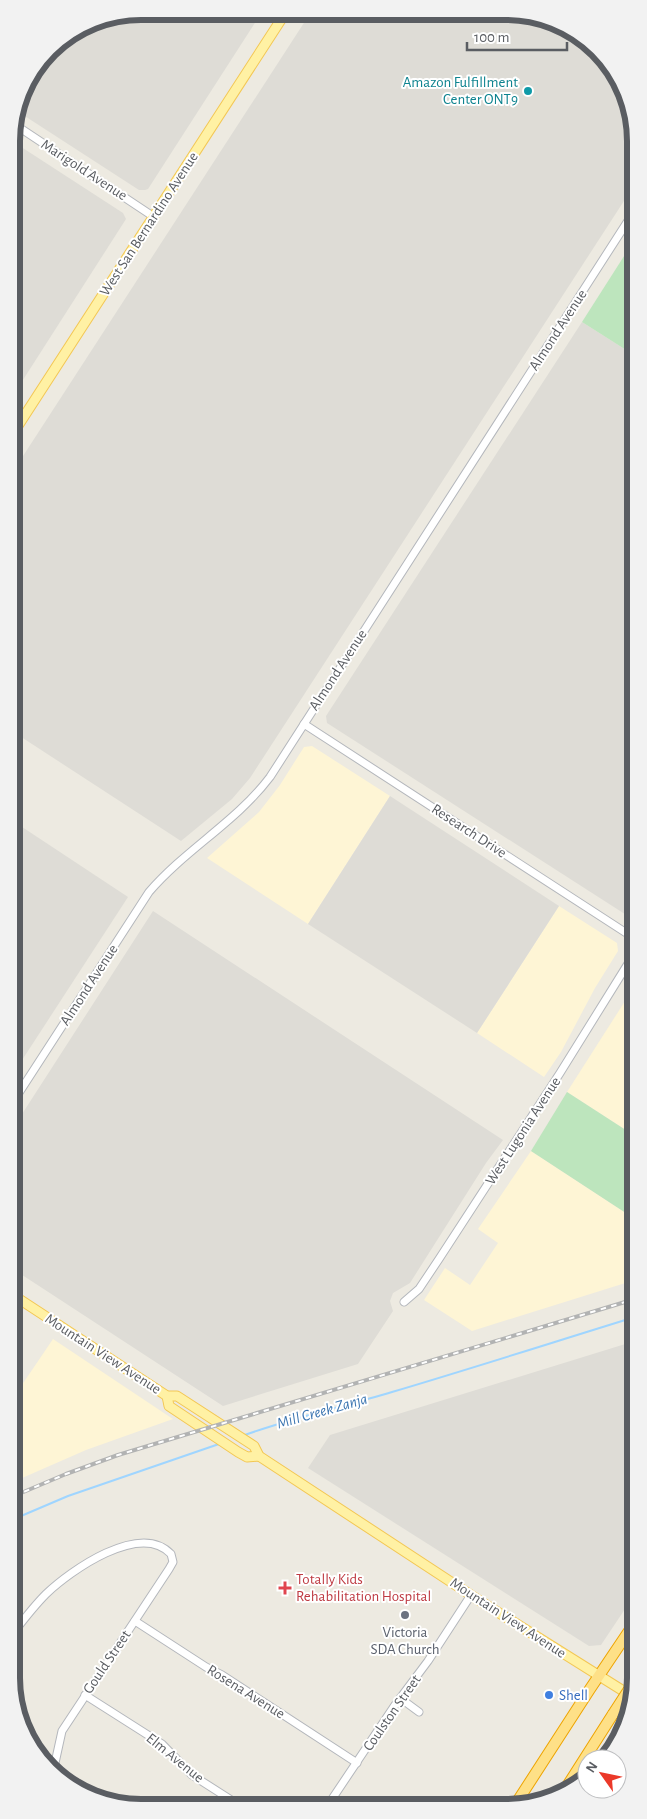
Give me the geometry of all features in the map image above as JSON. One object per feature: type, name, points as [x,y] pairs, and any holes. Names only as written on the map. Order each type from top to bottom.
[{"type":"highway","points":[[519,1798],[627,1634]]},
{"type":"highway","points":[[571,1780],[626,1695]]},
{"type":"main road","name":"West San Bernardino Avenue","points":[[20,423],[281,20]]},
{"type":"main road","name":"Mountain View Avenue","points":[[20,1300],[167,1396],[177,1396],[254,1446],[259,1456],[471,1595],[626,1693]]},
{"type":"main road","name":"Mountain View Avenue","points":[[167,1396],[169,1406],[238,1452],[247,1457],[259,1456]]},
{"type":"street","name":"Marigold Avenue","points":[[21,128],[154,216]]},
{"type":"street","name":"Almond Avenue","points":[[20,1091],[150,892],[171,868],[249,802],[270,777],[627,222]]},
{"type":"street","name":"Research Drive","points":[[304,724],[627,933]]},
{"type":"street","name":"West Lugonia Avenue","points":[[404,1302],[419,1288],[439,1259],[560,1073],[627,965]]},
{"type":"street","name":"Gould Street","points":[[20,1624],[34,1607],[59,1583],[102,1556],[127,1545],[145,1543],[163,1547],[173,1557],[173,1562],[169,1569],[60,1735],[55,1762]]},
{"type":"street","name":"Coulston Street","points":[[334,1799],[400,1698],[428,1661],[471,1595]]},
{"type":"street","name":"Rosena Avenue","points":[[135,1621],[357,1763]]},
{"type":"street","name":"Elm Avenue","points":[[86,1695],[162,1744],[192,1775],[230,1799]]},
{"type":"street","points":[[400,1698],[419,1712]]},
{"type":"shaded area","points":[[133,20],[257,20],[148,189],[139,190],[23,115],[29,95],[40,74],[61,50],[74,40],[102,26],[118,22]]},
{"type":"shaded area","points":[[306,20],[506,20],[529,22],[552,29],[580,45],[607,74],[621,102],[625,118],[627,133],[627,196],[250,778],[232,799],[181,841],[20,736],[20,461]]},
{"type":"shaded area","points":[[20,146],[123,213],[126,219],[20,385]]},
{"type":"shaded area","points":[[582,322],[627,351],[627,915],[327,723],[326,716]]},
{"type":"shaded area","points":[[312,746],[390,796],[308,924],[207,858],[259,812],[280,785],[304,747]]},
{"type":"shaded area","points":[[390,796],[559,906],[477,1033],[308,924]]},
{"type":"shaded area","points":[[20,826],[128,897],[20,1063]]},
{"type":"shaded area","points":[[559,906],[617,943],[618,951],[595,988],[561,1052],[544,1077],[477,1033]]},
{"type":"shaded area","points":[[153,911],[503,1140],[486,1163],[410,1283],[393,1293],[390,1301],[393,1311],[358,1364],[223,1406],[20,1274],[20,1117]]},
{"type":"shaded area","points":[[627,998],[627,1131],[567,1092]]},
{"type":"shaded area","points":[[531,1151],[627,1214],[627,1283],[472,1331],[424,1300],[445,1268],[470,1285],[498,1243],[478,1229]]},
{"type":"shaded area","points":[[53,1339],[173,1419],[86,1450],[20,1479],[20,1388]]},
{"type":"shaded area","points":[[627,1343],[627,1606],[601,1645],[589,1646],[308,1468],[330,1435]]},
{"type":"green space","points":[[627,251],[627,351],[582,322]]},
{"type":"green space","points":[[567,1092],[627,1131],[627,1214],[531,1151]]},
{"type":"waterway","name":"Mill Creek Zanja","points":[[242,1436],[627,1319]]},
{"type":"waterway","name":"Mill Creek Zanja","points":[[20,1516],[68,1496],[219,1444]]},
{"type":"railway","points":[[20,1493],[118,1455],[627,1301]]},
{"type":"place","name":"Amazon Fulfillment Center ONT9","points":[[528,91]]},
{"type":"place","name":"Totally Kids Rehabilitation Hospital","points":[[285,1588]]},
{"type":"place","name":"Victoria SDA Church","points":[[405,1615]]},
{"type":"place","name":"Shell","points":[[549,1695]]}]
